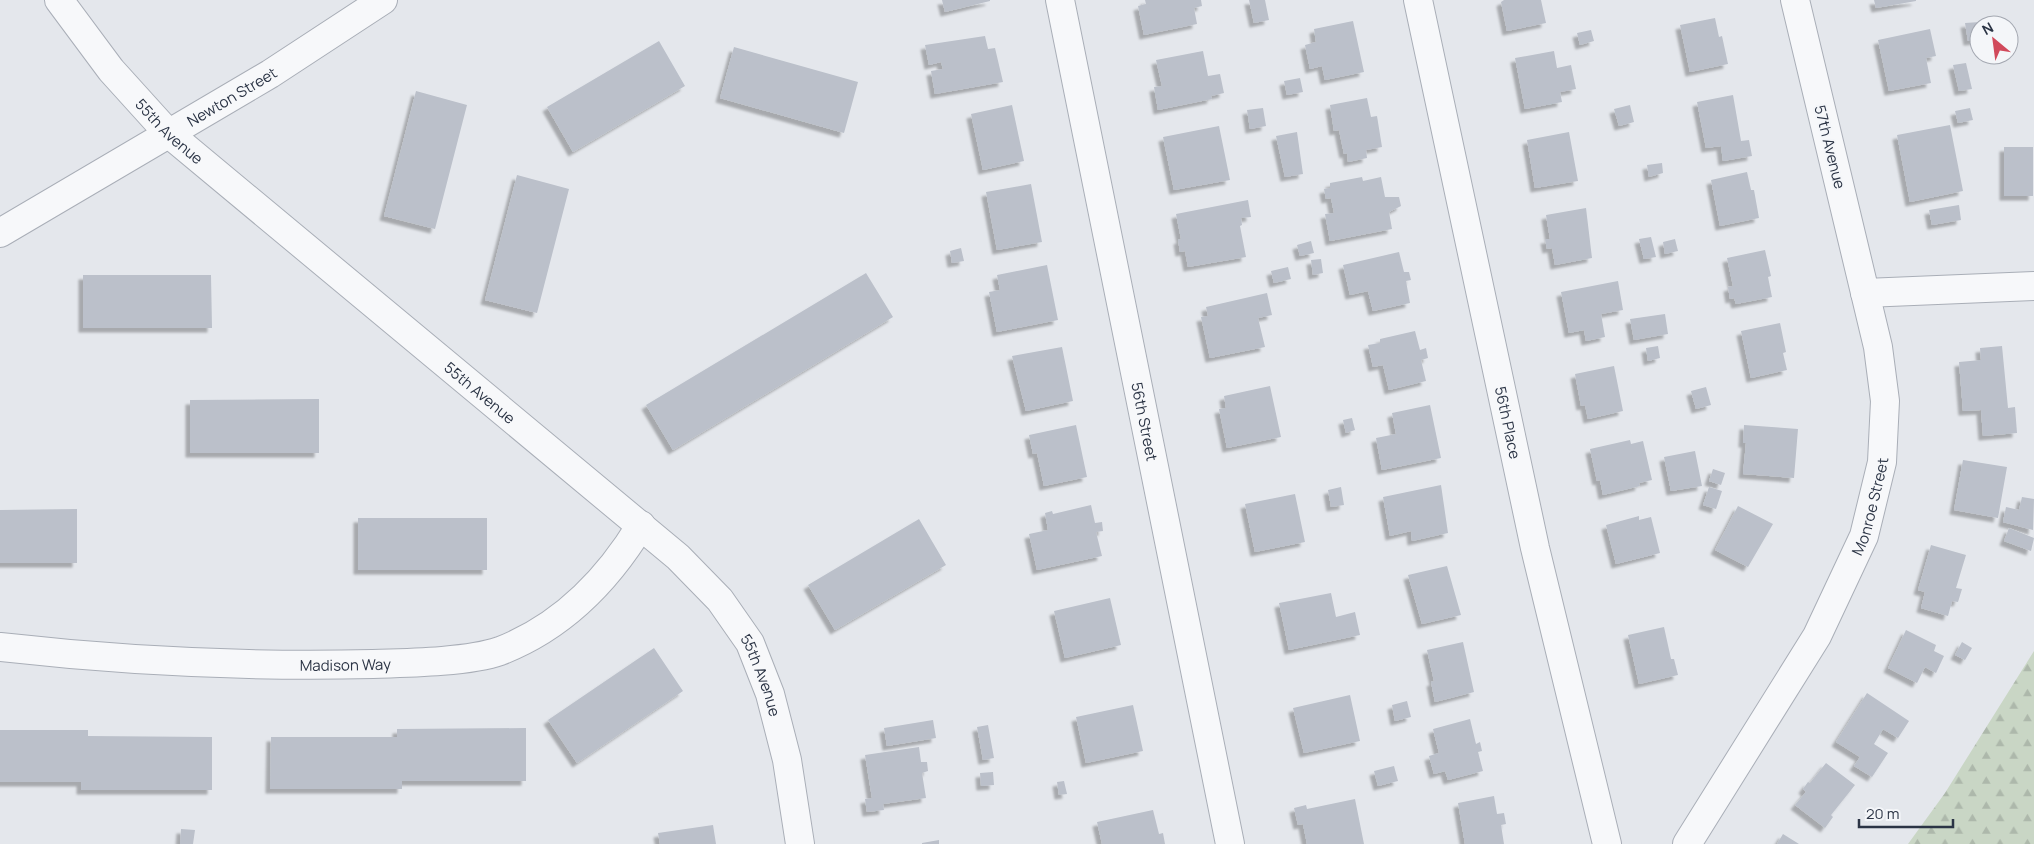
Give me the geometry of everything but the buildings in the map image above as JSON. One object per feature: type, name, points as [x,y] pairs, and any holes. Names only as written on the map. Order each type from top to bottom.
[{"type":"street","name":"55th Avenue","points":[[58,0],[111,70],[168,133],[678,557],[720,600],[750,643],[770,694],[782,742],[800,844]]},
{"type":"street","name":"Newton Street","points":[[0,234],[270,74],[383,0]]},
{"type":"street","name":"56th Street","points":[[1060,0],[1230,844]]},
{"type":"street","name":"56th Place","points":[[1418,0],[1535,548],[1607,844]]},
{"type":"street","name":"57th Avenue","points":[[1796,0],[1865,293]]},
{"type":"street","points":[[1865,293],[2034,286]]},
{"type":"street","name":"Monroe Street","points":[[1687,844],[1817,636],[1864,536],[1882,462],[1885,400],[1878,347],[1865,293]]},
{"type":"street","name":"Madison Way","points":[[0,647],[201,664],[317,666],[406,663],[498,652],[532,637],[561,617],[593,588],[620,559],[641,526]]},
{"type":"green space","points":[[2034,651],[2034,844],[1908,844],[1945,793]]}]
